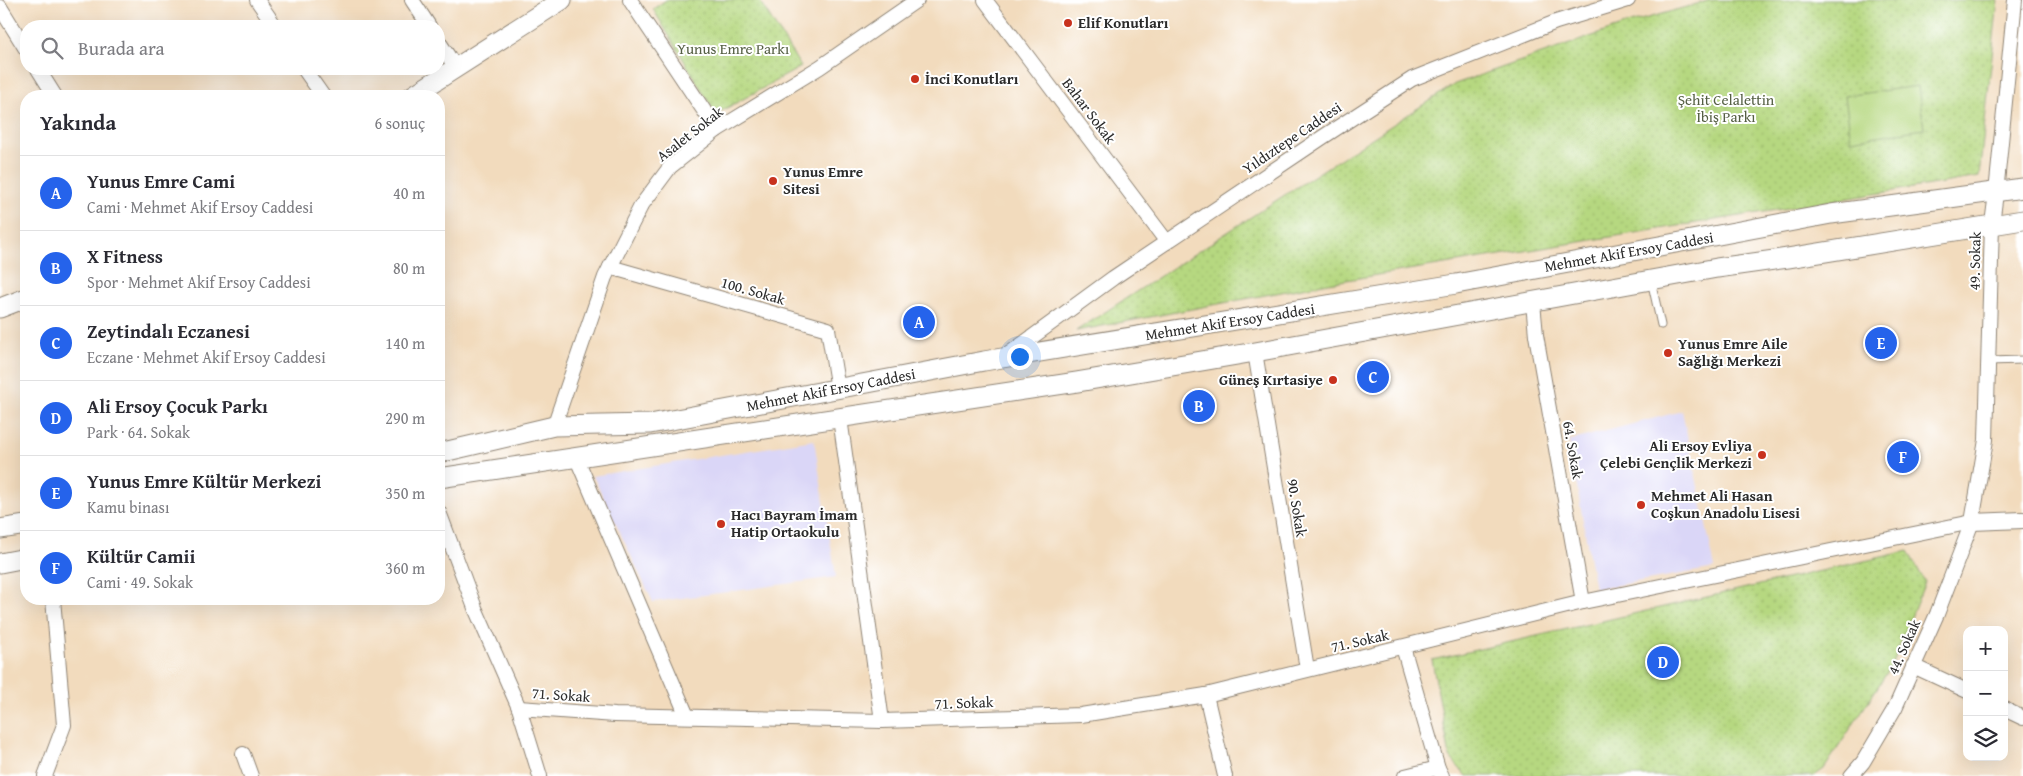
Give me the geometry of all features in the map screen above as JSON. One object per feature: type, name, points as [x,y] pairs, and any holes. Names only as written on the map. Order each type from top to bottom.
[{"type":"main road","points":[[421,90],[562,0]]},
{"type":"main road","name":"Mehmet Akif Ersoy Caddesi","points":[[445,452],[554,426],[650,424],[1003,358],[1456,284],[1831,214],[2023,188]]},
{"type":"main road","name":"Mehmet Akif Ersoy Caddesi","points":[[445,477],[577,459],[992,395],[1255,352],[1717,268],[2023,220]]},
{"type":"main road","points":[[0,308],[20,300]]},
{"type":"main road","points":[[0,529],[20,526]]},
{"type":"main road","points":[[0,563],[20,559]]},
{"type":"street","points":[[256,0],[271,20]]},
{"type":"street","points":[[412,0],[425,20]]},
{"type":"street","points":[[630,0],[717,130]]},
{"type":"street","name":"Asalet Sokak","points":[[554,426],[605,277],[641,206],[670,167],[717,130],[820,67],[917,0]]},
{"type":"street","name":"Bahar Sokak","points":[[985,0],[1167,242]]},
{"type":"street","name":"Yıldıztepe Caddesi","points":[[1003,358],[1113,278],[1412,79],[1556,22],[1628,0]]},
{"type":"street","name":"49. Sokak","points":[[1972,522],[1986,440],[1992,224],[2015,0]]},
{"type":"street","points":[[0,7],[20,39]]},
{"type":"street","points":[[445,51],[456,68]]},
{"type":"street","points":[[42,75],[51,90]]},
{"type":"street","points":[[308,75],[320,90]]},
{"type":"street","name":"100. Sokak","points":[[610,267],[828,329],[838,389]]},
{"type":"street","name":"64. Sokak","points":[[1533,302],[1536,335],[1583,602]]},
{"type":"street","name":"90. Sokak","points":[[1255,352],[1308,669]]},
{"type":"street","points":[[840,418],[882,722]]},
{"type":"street","points":[[577,459],[687,716]]},
{"type":"street","points":[[1972,522],[2023,520]]},
{"type":"street","name":"71. Sokak","points":[[519,708],[615,715],[882,722],[1081,715],[1206,695],[1583,602],[1972,522]]},
{"type":"street","name":"44. Sokak","points":[[1851,776],[1863,762],[1890,716],[1914,666],[1937,614],[1972,522]]},
{"type":"street","points":[[445,528],[475,608],[519,708],[540,776]]},
{"type":"street","points":[[46,776],[64,725],[54,605]]},
{"type":"street","points":[[1403,647],[1440,772],[1405,776]]},
{"type":"street","points":[[1914,666],[1963,689]]},
{"type":"street","points":[[1206,695],[1225,776]]},
{"type":"street","points":[[2008,711],[2023,718]]},
{"type":"street","points":[[243,754],[250,776]]},
{"type":"lane","points":[[1651,280],[1661,325]]},
{"type":"lane","points":[[1988,361],[2023,360]]},
{"type":"shaded area","name":"Mehmet Ali Hasan Coşkun Anadolu Lisesi","points":[[1682,411],[1715,568],[1595,589],[1569,441]]},
{"type":"shaded area","name":"Hacı Bayram İmam Hatip Ortaokulu","points":[[814,440],[836,577],[653,602],[593,476]]},
{"type":"green space","name":"Yunus Emre Parkı","points":[[666,0],[759,0],[801,67],[716,114],[653,9]]},
{"type":"green space","name":"Şehit Celalettin İbiş Parkı","points":[[1711,0],[1998,0],[1979,177],[1334,282],[1076,331],[1455,84],[1630,23]]},
{"type":"green space","points":[[1918,86],[1924,129],[1851,140],[1845,96]]},
{"type":"green space","points":[[1908,551],[1925,582],[1892,665],[1824,769],[1814,776],[1466,776],[1450,757],[1432,660]]},
{"type":"place","name":"Elif Konutları","points":[[1068,23]]},
{"type":"place","name":"İnci Konutları","points":[[915,79]]},
{"type":"place","name":"Yunus Emre Sitesi","points":[[773,181]]},
{"type":"place","name":"Yunus Emre Cami","points":[[919,322]]},
{"type":"place","name":"Yunus Emre Kültür Merkezi","points":[[1881,343]]},
{"type":"place","name":"Yunus Emre Aile Sağlığı Merkezi","points":[[1668,353]]},
{"type":"place","name":"Zeytindalı Eczanesi","points":[[1373,377]]},
{"type":"place","name":"Güneş Kırtasiye","points":[[1333,380]]},
{"type":"place","name":"X Fitness","points":[[1199,406]]},
{"type":"place","name":"Ali Ersoy Evliya Çelebi Gençlik Merkezi","points":[[1762,455]]},
{"type":"place","name":"Kültür Camii","points":[[1903,457]]},
{"type":"place","name":"Mehmet Ali Hasan Coşkun Anadolu Lisesi","points":[[1641,505]]},
{"type":"place","name":"Hacı Bayram İmam Hatip Ortaokulu","points":[[721,524]]},
{"type":"place","name":"Ali Ersoy Çocuk Parkı","points":[[1663,662]]}]
